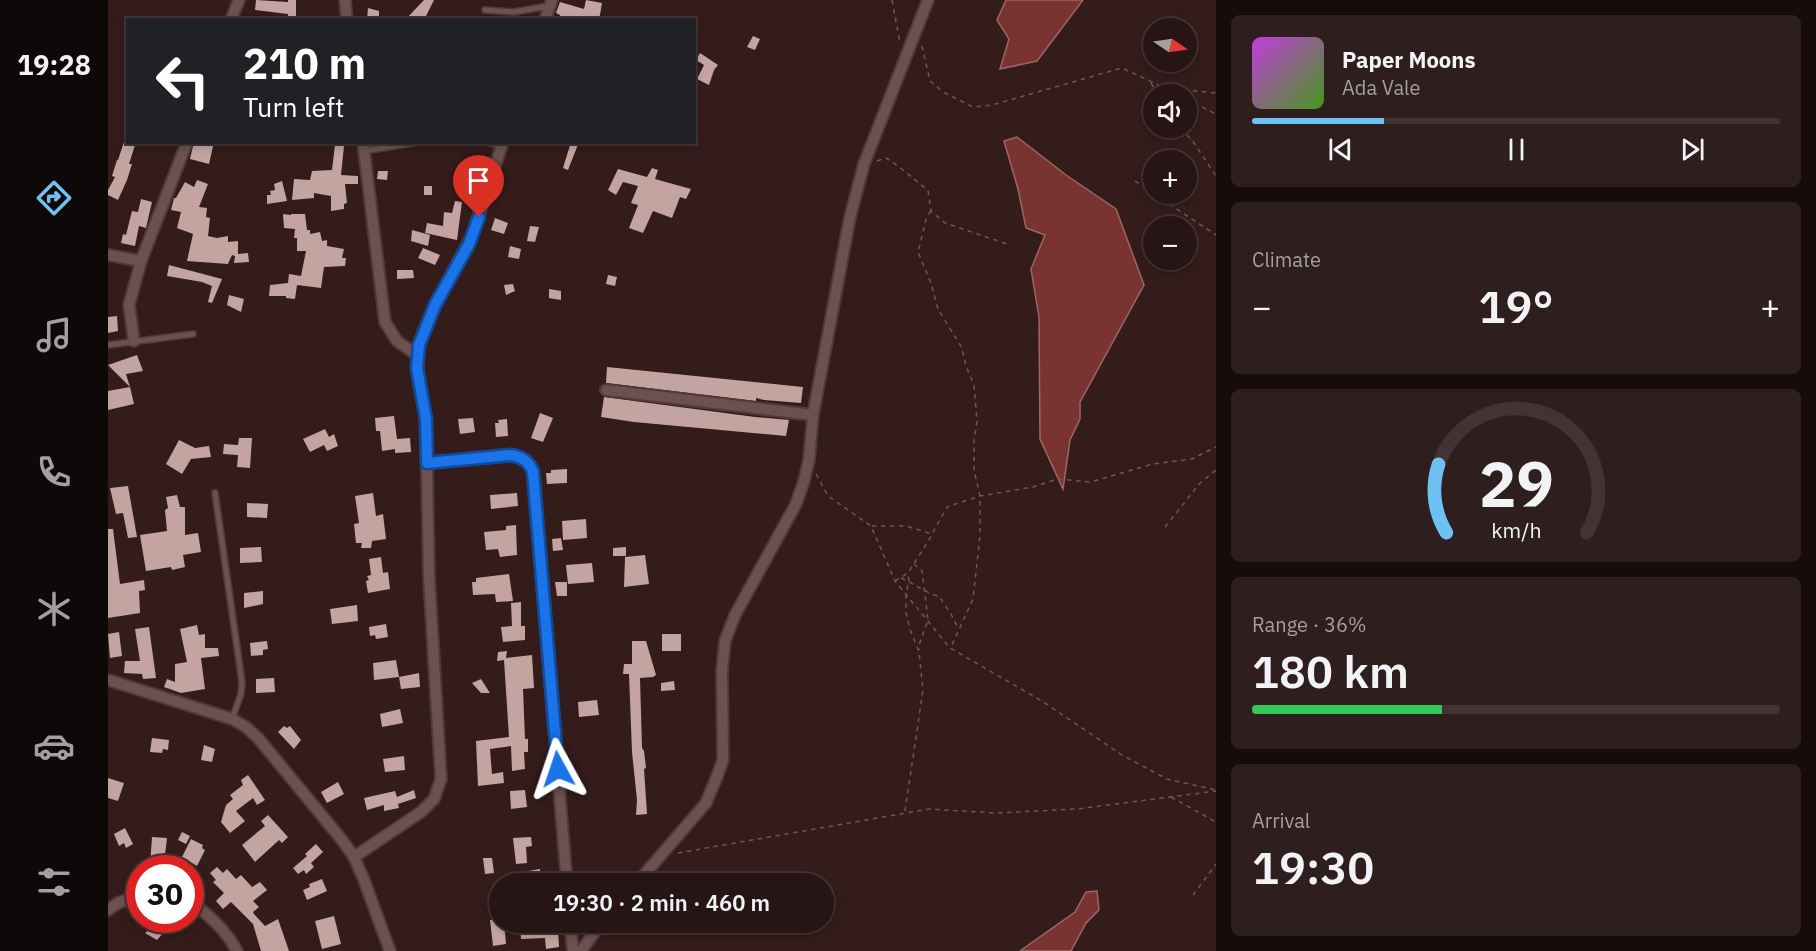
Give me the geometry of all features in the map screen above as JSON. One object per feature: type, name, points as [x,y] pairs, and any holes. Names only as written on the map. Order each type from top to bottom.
[{"type":"street","points":[[232,18],[238,0]]},
{"type":"street","points":[[345,0],[347,18]]},
{"type":"street","points":[[645,873],[706,803],[723,760],[722,670],[725,641],[735,615],[796,504],[804,481],[809,460],[813,415],[850,217],[864,164],[928,0]]},
{"type":"street","points":[[546,18],[551,3]]},
{"type":"street","points":[[134,341],[129,305],[141,261],[186,144]]},
{"type":"street","points":[[354,857],[422,812],[434,799],[441,779],[429,577],[426,419],[419,384],[417,355],[435,305],[472,236],[502,144]]},
{"type":"street","points":[[363,147],[386,322],[397,341],[417,355]]},
{"type":"street","points":[[108,255],[141,261]]},
{"type":"street","points":[[606,390],[813,415]]},
{"type":"street","points":[[427,463],[511,455],[525,460],[533,472],[566,873]]},
{"type":"street","points":[[108,680],[232,719],[246,727],[258,738],[354,857],[364,880],[386,950]]},
{"type":"street","points":[[108,910],[126,900]]},
{"type":"street","points":[[204,912],[225,932],[237,951]]},
{"type":"street","points":[[571,933],[573,951]]},
{"type":"street","points":[[581,951],[594,933]]},
{"type":"lane","points":[[485,10],[514,12],[551,3]]},
{"type":"lane","points":[[363,147],[397,144]]},
{"type":"lane","points":[[108,345],[193,334]]},
{"type":"lane","points":[[215,494],[242,682],[241,694],[232,719]]},
{"type":"path","points":[[892,0],[900,43]]},
{"type":"path","points":[[916,33],[922,46],[930,81],[943,92],[973,107],[992,105],[1122,69],[1155,84]]},
{"type":"path","points":[[1197,91],[1216,93]]},
{"type":"path","points":[[1197,104],[1216,114]]},
{"type":"path","points":[[1190,138],[1216,176]]},
{"type":"path","points":[[864,164],[886,158],[928,190],[931,211],[945,223],[1007,244]]},
{"type":"path","points":[[1135,182],[1143,187]]},
{"type":"path","points":[[1170,204],[1216,235]]},
{"type":"path","points":[[931,211],[927,216],[918,252],[939,309],[962,348],[974,385],[976,421],[974,470],[980,496],[980,536],[973,598],[950,648]]},
{"type":"path","points":[[895,581],[908,573],[947,507],[980,496],[1033,487],[1058,480],[1090,482],[1153,464],[1192,459],[1216,447]]},
{"type":"path","points":[[809,460],[828,496],[871,526],[895,581],[950,648],[1042,701],[1122,755],[1167,779],[1216,790]]},
{"type":"path","points":[[1165,527],[1200,483],[1216,470]]},
{"type":"path","points":[[871,526],[906,526],[932,534]]},
{"type":"path","points":[[905,813],[923,690],[919,645],[928,621],[922,572],[914,564]]},
{"type":"path","points":[[908,573],[906,613],[919,652]]},
{"type":"path","points":[[901,578],[939,596],[959,629]]},
{"type":"path","points":[[660,856],[929,809],[995,813],[1077,809],[1216,790]]},
{"type":"path","points":[[1170,797],[1216,822]]},
{"type":"path","points":[[1192,895],[1216,864]]},
{"type":"shaded area","points":[[1006,0],[1083,0],[1037,61],[1000,69],[1009,39],[997,20]]},
{"type":"shaded area","points":[[1017,137],[1066,175],[1116,209],[1144,285],[1080,402],[1080,419],[1070,440],[1063,489],[1040,439],[1039,317],[1031,269],[1045,235],[1026,228],[1018,189],[1004,141]]},
{"type":"shaded area","points":[[1097,891],[1099,910],[1086,923],[1071,951],[1020,951],[1075,912],[1086,892]]},
{"type":"building","points":[[256,0],[288,2],[288,0],[296,0],[296,18],[288,18],[288,14],[255,10]]},
{"type":"building","points":[[424,0],[434,0],[425,18],[407,18]]},
{"type":"building","points":[[586,0],[602,3],[599,18],[559,18],[560,15],[556,13],[560,2],[584,9]]},
{"type":"building","points":[[368,8],[379,11],[379,18],[367,18]]},
{"type":"building","points":[[753,36],[760,39],[755,50],[747,47]]},
{"type":"building","points":[[700,53],[718,65],[709,85],[697,79],[704,65],[696,60]]},
{"type":"building","points":[[124,142],[135,144],[129,164],[132,164],[118,200],[108,195],[108,190],[115,177],[112,176]]},
{"type":"building","points":[[194,144],[214,144],[209,164],[190,159]]},
{"type":"building","points":[[570,144],[578,144],[568,170],[563,168]]},
{"type":"building","points":[[335,145],[344,146],[341,175],[358,176],[358,184],[345,184],[347,203],[344,204],[344,209],[331,211],[331,196],[314,193],[314,198],[292,200],[294,179],[310,180],[312,171],[332,170]]},
{"type":"building","points":[[477,156],[487,159],[483,171],[473,167]]},
{"type":"building","points":[[463,168],[474,171],[469,188],[460,185]]},
{"type":"building","points":[[652,168],[658,170],[655,179],[691,189],[686,199],[680,197],[672,218],[653,211],[643,233],[629,228],[638,205],[631,203],[638,186],[623,182],[616,195],[608,190],[618,169],[647,177]]},
{"type":"building","points":[[378,171],[388,171],[387,180],[377,179]]},
{"type":"building","points":[[197,180],[208,184],[199,207],[207,208],[206,217],[210,218],[208,236],[217,238],[228,236],[228,242],[238,241],[238,254],[248,253],[249,262],[234,263],[235,256],[232,255],[228,264],[187,261],[193,234],[177,228],[181,212],[171,210],[174,198],[185,182],[194,187]]},
{"type":"building","points":[[282,181],[287,201],[267,204],[267,195],[271,195],[270,191],[275,190],[274,184]]},
{"type":"building","points":[[424,186],[432,186],[432,195],[424,195]]},
{"type":"building","points":[[141,199],[152,202],[146,228],[139,226],[135,246],[121,243],[123,234],[126,235],[132,211],[138,212]]},
{"type":"building","points":[[455,201],[462,202],[457,240],[425,233],[427,223],[443,226],[444,212],[452,213]]},
{"type":"building","points":[[283,214],[305,214],[307,230],[310,230],[310,234],[320,232],[322,241],[327,240],[327,246],[344,249],[342,258],[346,258],[345,266],[324,267],[321,288],[297,285],[295,299],[286,298],[286,296],[269,296],[270,285],[288,283],[289,274],[301,276],[306,251],[297,251],[297,238],[294,238],[295,229],[284,228]]},
{"type":"building","points":[[495,218],[508,223],[504,234],[491,230]]},
{"type":"building","points":[[530,226],[539,227],[535,242],[527,241]]},
{"type":"building","points":[[412,230],[430,235],[428,246],[411,241]]},
{"type":"building","points":[[510,246],[521,249],[519,259],[508,257]]},
{"type":"building","points":[[423,248],[440,255],[435,265],[418,258]]},
{"type":"building","points":[[169,265],[222,279],[212,303],[208,302],[212,286],[167,276]]},
{"type":"building","points":[[397,270],[413,270],[414,278],[397,279]]},
{"type":"building","points":[[608,275],[617,277],[615,286],[606,284]]},
{"type":"building","points":[[513,284],[515,291],[506,295],[504,285]]},
{"type":"building","points":[[549,289],[561,291],[561,300],[549,298]]},
{"type":"building","points":[[229,295],[244,299],[241,312],[227,305]]},
{"type":"building","points":[[117,316],[118,331],[108,333],[108,317]]},
{"type":"building","points":[[137,355],[143,371],[126,374],[130,387],[108,365]]},
{"type":"building","points":[[607,367],[803,387],[801,403],[756,398],[756,401],[606,383]]},
{"type":"building","points":[[130,387],[134,404],[108,410],[108,391]]},
{"type":"building","points":[[604,397],[789,420],[786,436],[634,422],[601,417]]},
{"type":"building","points":[[540,413],[553,418],[543,442],[531,438]]},
{"type":"building","points":[[394,416],[397,439],[410,438],[411,452],[395,453],[395,449],[382,451],[380,431],[376,431],[375,418]]},
{"type":"building","points":[[473,418],[475,432],[460,434],[458,419]]},
{"type":"building","points":[[507,419],[508,436],[496,437],[495,423],[499,423],[498,420]]},
{"type":"building","points":[[325,429],[329,437],[334,434],[338,446],[327,451],[324,445],[310,452],[303,439]]},
{"type":"building","points":[[239,438],[252,438],[250,468],[237,467],[238,455],[223,454],[224,444],[238,445]]},
{"type":"building","points":[[179,440],[195,448],[209,446],[211,457],[191,459],[182,474],[166,464]]},
{"type":"building","points":[[567,469],[567,483],[547,484],[546,473],[551,473],[551,470]]},
{"type":"building","points":[[128,486],[137,537],[128,538],[123,513],[116,514],[110,488]]},
{"type":"building","points":[[373,493],[376,516],[383,514],[386,539],[372,541],[371,548],[361,548],[362,543],[356,543],[354,524],[359,523],[355,496]]},
{"type":"building","points":[[517,493],[518,506],[491,509],[490,495]]},
{"type":"building","points":[[177,495],[180,507],[185,507],[185,535],[198,533],[201,552],[183,555],[185,567],[146,571],[140,535],[167,531],[166,497]]},
{"type":"building","points":[[247,503],[268,504],[267,518],[247,517]]},
{"type":"building","points":[[586,519],[587,538],[563,540],[562,521]]},
{"type":"building","points":[[516,525],[517,555],[500,557],[498,549],[486,550],[484,532],[506,530],[506,526]]},
{"type":"building","points":[[108,529],[113,529],[120,584],[144,580],[145,590],[139,591],[140,613],[108,618]]},
{"type":"building","points":[[561,538],[563,550],[553,551],[552,539]]},
{"type":"building","points":[[261,547],[262,562],[240,563],[240,548]]},
{"type":"building","points":[[626,547],[626,556],[613,556],[613,548]]},
{"type":"building","points":[[645,555],[649,584],[624,587],[625,557]]},
{"type":"building","points":[[381,557],[383,573],[388,572],[390,589],[368,593],[366,581],[369,580],[367,576],[371,575],[369,559]]},
{"type":"building","points":[[592,563],[594,582],[568,584],[566,565]]},
{"type":"building","points":[[509,574],[513,601],[496,602],[495,594],[473,595],[472,582],[476,582],[476,578]]},
{"type":"building","points":[[555,582],[567,582],[567,596],[557,596]]},
{"type":"building","points":[[263,591],[263,604],[244,608],[244,593]]},
{"type":"building","points":[[521,602],[521,626],[525,626],[525,640],[503,642],[501,627],[512,626],[511,603]]},
{"type":"building","points":[[357,605],[358,621],[332,624],[330,609]]},
{"type":"building","points":[[386,624],[388,637],[376,639],[375,635],[370,636],[369,627]]},
{"type":"building","points":[[197,625],[199,635],[205,634],[205,648],[218,648],[219,656],[201,658],[205,689],[181,693],[164,687],[167,679],[175,682],[175,664],[187,662],[180,629]]},
{"type":"building","points":[[149,627],[156,678],[143,679],[142,674],[124,673],[125,661],[140,661],[135,629]]},
{"type":"building","points":[[119,632],[122,656],[110,658],[108,634]]},
{"type":"building","points":[[662,634],[681,634],[681,651],[662,651]]},
{"type":"building","points":[[267,641],[268,649],[263,650],[263,655],[251,656],[250,643]]},
{"type":"building","points":[[632,641],[646,641],[656,675],[640,678],[647,814],[636,815],[629,674],[623,674],[624,664],[632,664]]},
{"type":"building","points":[[507,651],[506,658],[532,655],[534,688],[523,689],[525,739],[528,739],[528,752],[524,752],[525,769],[512,771],[511,746],[490,749],[492,774],[503,772],[504,783],[478,786],[476,741],[509,737],[504,660],[497,661],[498,652]]},
{"type":"building","points":[[396,660],[399,677],[374,680],[373,663]]},
{"type":"building","points":[[419,673],[420,687],[401,689],[399,677]]},
{"type":"building","points":[[274,678],[275,692],[256,693],[256,679]]},
{"type":"building","points":[[481,679],[490,693],[481,693],[472,683]]},
{"type":"building","points":[[674,681],[675,690],[661,691],[661,683]]},
{"type":"building","points":[[597,700],[599,715],[579,717],[578,702]]},
{"type":"building","points":[[400,709],[403,723],[382,727],[380,714]]},
{"type":"building","points":[[284,726],[287,728],[290,726],[301,740],[294,749],[278,732]]},
{"type":"building","points":[[152,738],[169,740],[168,750],[163,749],[162,753],[150,752]]},
{"type":"building","points":[[204,745],[215,749],[212,762],[201,760]]},
{"type":"building","points":[[404,756],[405,770],[385,772],[383,759]]},
{"type":"building","points":[[248,775],[265,800],[257,805],[253,798],[236,811],[245,821],[230,833],[221,822],[226,805],[233,799],[230,795],[243,785],[241,780]]},
{"type":"building","points":[[108,778],[124,783],[118,801],[108,798]]},
{"type":"building","points":[[338,782],[344,794],[327,803],[321,792]]},
{"type":"building","points":[[414,790],[416,798],[398,804],[399,808],[384,811],[384,805],[367,810],[364,798],[395,791],[397,797]]},
{"type":"building","points":[[525,790],[527,807],[511,809],[510,791]]},
{"type":"building","points":[[268,815],[288,837],[282,843],[279,840],[255,862],[242,845],[265,826],[261,821]]},
{"type":"building","points":[[125,828],[133,844],[126,848],[124,843],[119,846],[114,834]]},
{"type":"building","points":[[182,832],[190,836],[186,844],[178,840]]},
{"type":"building","points":[[152,837],[167,838],[165,855],[151,855]]},
{"type":"building","points":[[531,837],[532,846],[526,847],[527,863],[516,864],[513,838]]},
{"type":"building","points":[[191,839],[203,845],[202,848],[205,850],[202,855],[183,855]]},
{"type":"building","points":[[316,844],[323,852],[311,863],[314,867],[306,874],[304,870],[298,874],[293,868],[307,856],[305,854]]},
{"type":"building","points":[[483,858],[492,858],[494,873],[485,874]]},
{"type":"building","points":[[217,867],[223,873],[227,869],[236,879],[241,875],[252,887],[260,882],[267,890],[253,901],[259,907],[253,912],[265,926],[278,919],[289,951],[261,951],[253,924],[231,902],[223,909],[216,901],[224,893],[213,882],[216,880],[210,873]]},
{"type":"building","points":[[540,869],[540,873],[528,873],[528,871]]},
{"type":"building","points":[[322,879],[327,891],[307,900],[303,890],[310,887],[309,884]]},
{"type":"building","points":[[334,916],[341,944],[322,949],[315,921]]},
{"type":"building","points":[[145,933],[163,933],[157,940]]},
{"type":"building","points":[[492,933],[505,933],[506,944],[493,946]]},
{"type":"building","points":[[521,933],[558,933],[559,947],[546,949],[545,938],[521,939]]},
{"type":"route","points":[[479,217],[469,244],[435,305],[419,345],[417,368],[426,419],[427,463],[511,455],[525,460],[533,472],[558,769]]}]
